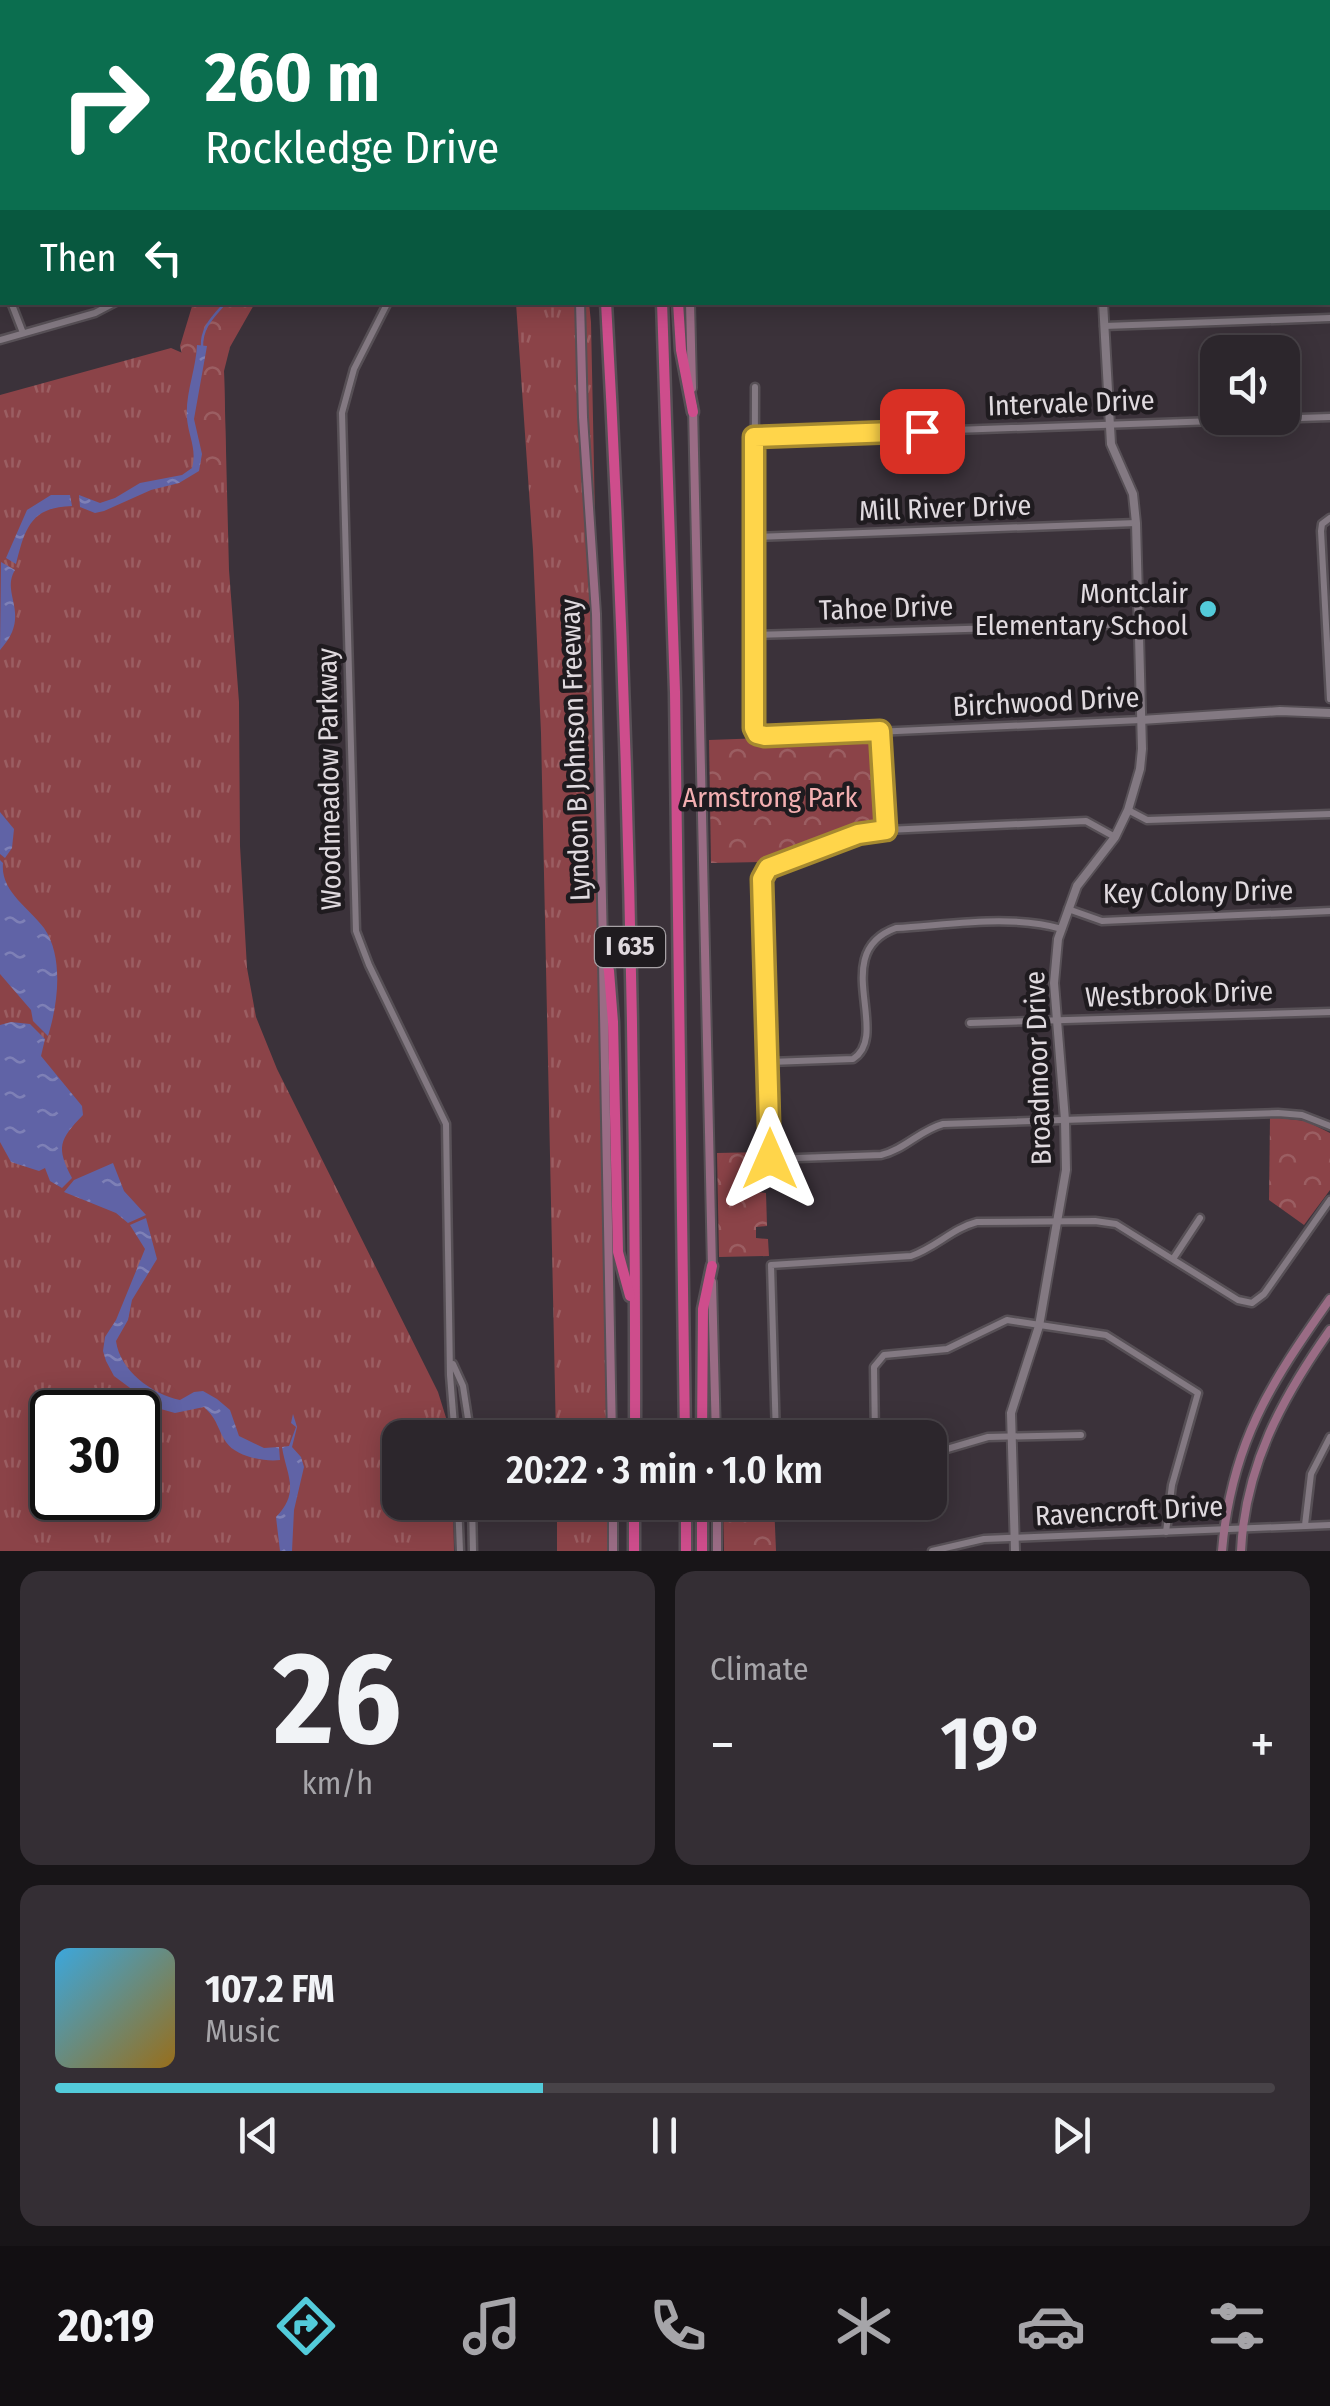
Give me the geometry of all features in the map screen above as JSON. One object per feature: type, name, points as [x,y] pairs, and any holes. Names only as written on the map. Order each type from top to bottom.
[{"type":"highway","name":"Lyndon B Johnson Freeway","points":[[606,305],[616,457],[634,1088],[634,1420]]},
{"type":"highway","name":"I 635","points":[[662,305],[676,710],[685,1420]]},
{"type":"highway","points":[[678,305],[693,412]]},
{"type":"highway","points":[[603,944],[610,971],[613,1022],[618,1252],[634,1311]]},
{"type":"highway","points":[[702,1420],[703,1308],[712,1266]]},
{"type":"highway","points":[[634,1520],[634,1551]]},
{"type":"highway","points":[[686,1520],[686,1551]]},
{"type":"highway","points":[[702,1520],[702,1551]]},
{"type":"main road","name":"Lyndon B Johnson Freeway","points":[[580,305],[596,633],[612,1420]]},
{"type":"main road","points":[[690,305],[716,1420]]},
{"type":"main road","points":[[1222,1551],[1235,1474],[1254,1417],[1272,1382],[1330,1299]]},
{"type":"main road","points":[[1241,1551],[1252,1479],[1268,1430],[1286,1395],[1330,1330]]},
{"type":"main road","points":[[613,1520],[614,1551]]},
{"type":"main road","points":[[717,1520],[717,1551]]},
{"type":"street","points":[[12,305],[24,333]]},
{"type":"street","points":[[0,340],[95,313],[110,305]]},
{"type":"street","name":"Woodmeadow Parkway","points":[[386,305],[354,369],[342,414],[356,931],[368,965],[446,1124],[454,1420]]},
{"type":"street","name":"Broadmoor Drive","points":[[1015,1551],[1010,1436],[1014,1400],[1040,1326],[1066,1170],[1054,970],[1068,909],[1078,886],[1115,837],[1140,769],[1136,523],[1133,494],[1114,455],[1109,424],[1103,305]]},
{"type":"street","points":[[1104,326],[1330,318]]},
{"type":"street","points":[[754,635],[755,387]]},
{"type":"street","name":"Intervale Drive","points":[[754,437],[1330,418]]},
{"type":"street","points":[[1330,518],[1322,524],[1321,531],[1330,699]]},
{"type":"street","name":"Mill River Drive","points":[[756,537],[1136,523]]},
{"type":"street","name":"Tahoe Drive","points":[[754,635],[1140,624]]},
{"type":"street","name":"Birchwood Drive","points":[[754,635],[754,728],[757,734],[765,736],[1280,712],[1330,713]]},
{"type":"street","points":[[880,731],[886,830]]},
{"type":"street","points":[[1128,810],[1147,820],[1330,814]]},
{"type":"street","points":[[1115,837],[1086,821],[886,830],[858,834],[768,868],[762,879],[770,1159],[862,1158],[891,1153],[928,1128],[943,1124],[1278,1113],[1302,1115],[1330,1126]]},
{"type":"street","name":"Key Colony Drive","points":[[1068,909],[1102,921],[1330,911]]},
{"type":"street","points":[[768,1062],[859,1056],[865,1042],[864,955],[880,934],[896,928],[1016,923],[1062,929]]},
{"type":"street","name":"Westbrook Drive","points":[[970,1022],[1330,1012]]},
{"type":"street","points":[[775,1420],[771,1265],[910,1256],[930,1250],[967,1224],[1056,1220],[1116,1224],[1238,1300],[1256,1302],[1330,1200]]},
{"type":"street","points":[[1173,1259],[1200,1218]]},
{"type":"street","points":[[875,1420],[874,1367],[884,1355],[947,1348],[1007,1320],[1106,1335],[1198,1393],[1172,1485],[1166,1532]]},
{"type":"street","name":"Woodmeadow Parkway","points":[[452,1363],[463,1386],[468,1420]]},
{"type":"street","points":[[947,1449],[988,1437],[1082,1435]]},
{"type":"street","points":[[1305,1525],[1312,1474],[1330,1436]]},
{"type":"street","points":[[459,1520],[460,1551]]},
{"type":"street","points":[[472,1520],[473,1551]]},
{"type":"street","name":"Ravencroft Drive","points":[[932,1551],[984,1539],[1330,1524]]},
{"type":"green space","points":[[192,305],[254,305],[230,347],[224,371],[226,470],[208,469],[180,346]]},
{"type":"green space","points":[[516,305],[589,305],[614,1420],[556,1420],[541,733]]},
{"type":"green space","points":[[171,348],[224,371],[229,570],[239,702],[240,846],[247,968],[256,1017],[277,1069],[438,1392],[447,1420],[382,1420],[382,1520],[453,1520],[454,1551],[0,1551],[0,395]]},
{"type":"green space","name":"Armstrong Park","points":[[874,734],[877,820],[762,862],[711,863],[709,740]]},
{"type":"green space","points":[[1270,1117],[1306,1121],[1330,1133],[1330,1190],[1304,1225],[1269,1200]]},
{"type":"green space","points":[[764,1152],[764,1179],[756,1180],[756,1192],[766,1193],[767,1226],[756,1227],[756,1238],[768,1239],[769,1256],[719,1257],[717,1153]]},
{"type":"green space","points":[[557,1520],[616,1520],[617,1551],[557,1551]]},
{"type":"green space","points":[[723,1520],[775,1520],[776,1551],[724,1551]]},
{"type":"water","points":[[197,345],[207,346],[194,419],[202,454],[199,471],[179,483],[151,490],[104,511],[95,513],[80,507],[79,495],[100,503],[140,483],[182,475],[192,468],[187,410]]},
{"type":"water","points":[[51,495],[70,495],[72,506],[39,515],[27,530],[16,564],[6,558],[27,510]]},
{"type":"water","points":[[1,562],[15,570],[11,588],[15,616],[10,637],[0,650]]},
{"type":"water","points":[[0,812],[14,829],[12,848],[5,858],[0,854]]},
{"type":"water","points":[[0,860],[11,891],[44,928],[54,953],[56,995],[48,1036],[0,974]]},
{"type":"water","points":[[30,1024],[45,1039],[41,1056],[82,1106],[83,1115],[62,1144],[72,1178],[62,1188],[50,1181],[45,1168],[39,1171],[11,1162],[0,1142],[0,1025]]},
{"type":"water","points":[[113,1163],[124,1191],[146,1215],[128,1223],[116,1213],[64,1192],[74,1180]]},
{"type":"water","points":[[146,1218],[157,1259],[132,1300],[128,1320],[116,1341],[131,1371],[154,1390],[133,1390],[114,1376],[103,1351],[105,1337],[145,1249],[130,1225]]},
{"type":"water","points":[[203,1391],[230,1410],[239,1436],[264,1448],[279,1447],[280,1460],[259,1459],[231,1447],[204,1407],[175,1413],[160,1409],[160,1393],[180,1400]]},
{"type":"water","points":[[293,1414],[297,1427],[292,1447],[304,1467],[294,1510],[292,1551],[280,1551],[276,1517],[290,1491],[282,1447],[289,1446],[296,1427],[291,1423]]},
{"type":"waterway","points":[[202,347],[206,328],[223,305]]},
{"type":"place","name":"Montclair Elementary School","points":[[1208,609]]},
{"type":"route","points":[[770,1159],[762,879],[768,868],[858,834],[886,830],[880,731],[765,736],[757,734],[754,728],[754,437],[922,431]]}]
